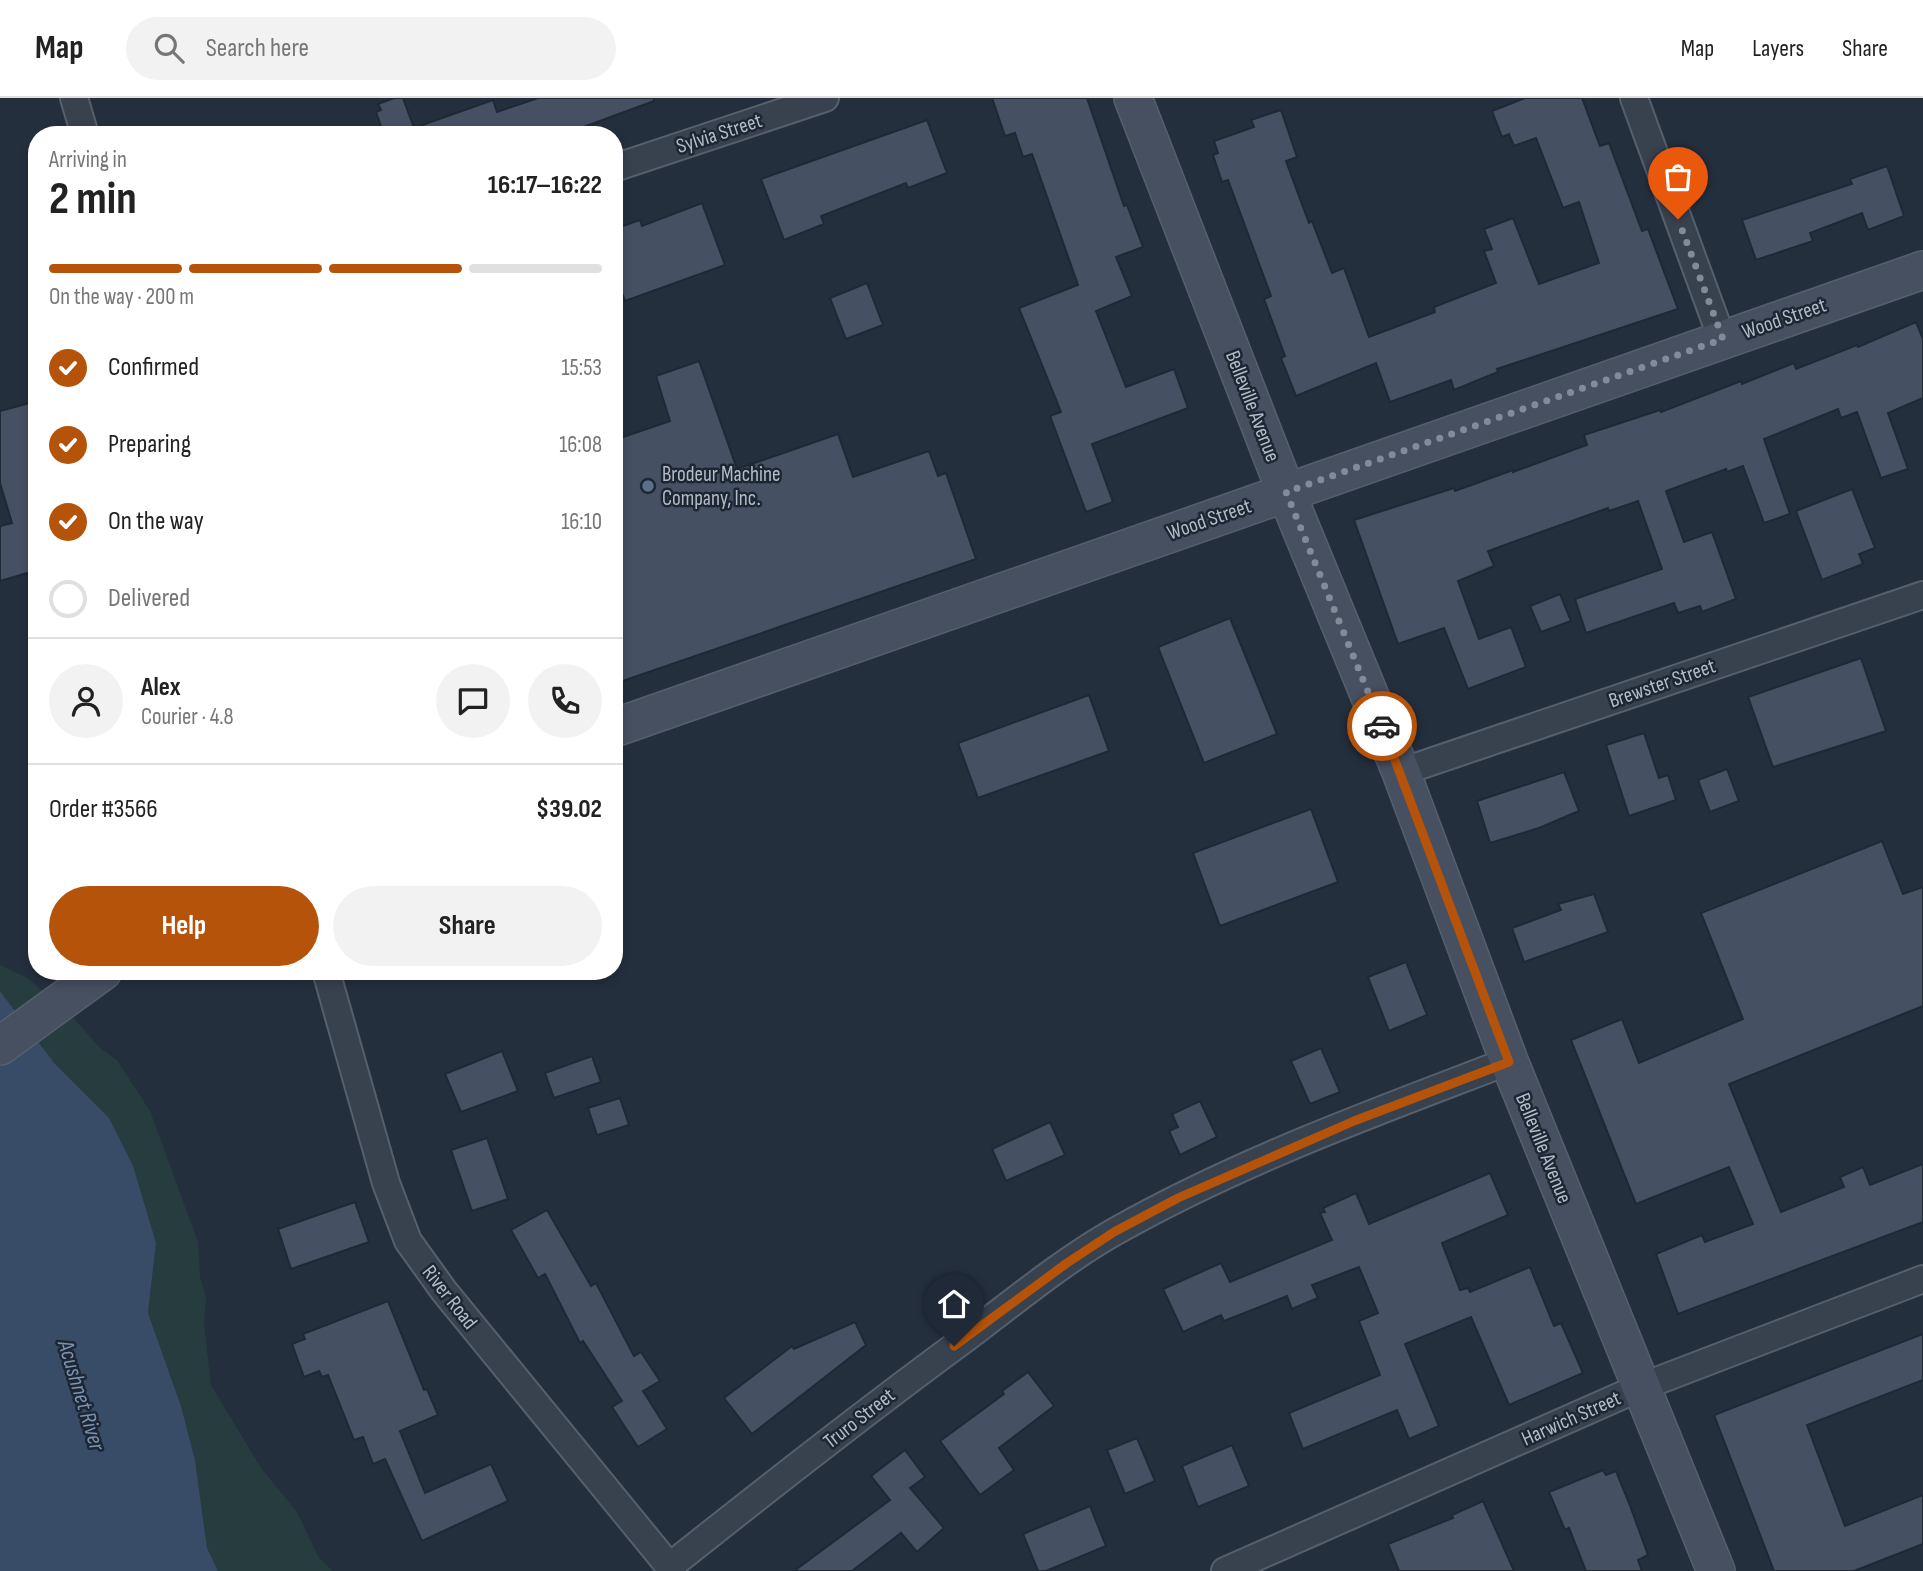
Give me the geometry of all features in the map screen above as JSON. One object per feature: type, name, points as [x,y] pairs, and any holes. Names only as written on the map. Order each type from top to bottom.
[{"type":"main road","name":"Belleville Avenue","points":[[1133,98],[1286,492],[1401,772],[1509,1062],[1716,1571]]},
{"type":"main road","name":"Wood Street","points":[[623,725],[1923,270]]},
{"type":"main road","points":[[0,1046],[91,980]]},
{"type":"street","points":[[74,98],[82,126]]},
{"type":"street","name":"Sylvia Street","points":[[623,165],[825,98]]},
{"type":"street","points":[[1634,98],[1723,339]]},
{"type":"street","name":"Brewster Street","points":[[1401,772],[1923,595]]},
{"type":"street","name":"River Road","points":[[329,980],[386,1183],[408,1241],[444,1292],[671,1569]]},
{"type":"street","name":"Truro Street","points":[[671,1569],[880,1402],[1058,1270],[1114,1232],[1178,1198],[1244,1168],[1376,1112],[1509,1062]]},
{"type":"street","name":"Harwich Street","points":[[1225,1571],[1641,1387],[1923,1279]]},
{"type":"green space","points":[[0,965],[30,980],[69,1013],[100,1048],[117,1060],[150,1111],[198,1242],[200,1277],[206,1297],[204,1323],[211,1385],[261,1468],[297,1512],[319,1558],[333,1571],[218,1571],[207,1548],[195,1460],[181,1406],[148,1313],[156,1243],[109,1118],[55,1064],[0,991]]},
{"type":"water","name":"Acushnet River","points":[[0,991],[55,1064],[109,1118],[133,1166],[156,1243],[148,1313],[181,1406],[195,1460],[207,1548],[218,1571],[0,1571]]},
{"type":"building","points":[[394,98],[403,98],[413,126],[381,126],[376,112],[381,110],[378,104]]},
{"type":"building","points":[[538,98],[654,98],[654,101],[586,126],[420,126],[493,100],[497,112]]},
{"type":"building","points":[[992,98],[1087,98],[1124,206],[1127,205],[1143,247],[1116,257],[1132,296],[1096,311],[1126,387],[1174,369],[1188,408],[1092,444],[1113,502],[1086,512],[1050,416],[1061,412],[1019,308],[1078,285],[1032,154],[1023,157],[1015,133],[1005,136]]},
{"type":"building","points":[[1525,98],[1582,98],[1600,146],[1609,143],[1642,231],[1648,229],[1678,309],[1497,369],[1498,372],[1454,390],[1451,380],[1390,402],[1376,363],[1296,396],[1281,358],[1285,356],[1264,299],[1271,296],[1228,180],[1222,182],[1213,155],[1218,153],[1214,141],[1254,127],[1251,120],[1281,110],[1297,157],[1286,161],[1309,223],[1312,221],[1332,273],[1344,268],[1369,337],[1435,312],[1434,307],[1496,283],[1484,251],[1492,249],[1484,229],[1513,218],[1539,284],[1599,263],[1579,202],[1563,208],[1536,138],[1514,146],[1509,134],[1502,137],[1492,111]]},
{"type":"building","points":[[927,120],[947,173],[908,188],[906,183],[821,216],[824,224],[784,240],[761,179]]},
{"type":"building","points":[[1887,166],[1904,216],[1868,230],[1862,213],[1810,233],[1813,241],[1756,260],[1742,220],[1852,184],[1850,179]]},
{"type":"building","points":[[702,203],[725,265],[625,301],[623,226],[640,220],[642,226]]},
{"type":"building","points":[[867,283],[883,325],[846,339],[830,298]]},
{"type":"building","points":[[1916,322],[1923,339],[1923,398],[1888,413],[1908,469],[1881,478],[1857,412],[1841,418],[1838,409],[1764,439],[1790,514],[1764,523],[1743,466],[1727,472],[1726,469],[1666,491],[1684,542],[1712,532],[1736,599],[1702,612],[1700,606],[1678,613],[1674,603],[1586,633],[1575,599],[1662,569],[1638,501],[1609,511],[1608,508],[1488,551],[1494,566],[1458,581],[1479,639],[1511,627],[1526,667],[1468,689],[1444,628],[1398,644],[1354,520],[1513,472],[1587,445],[1584,435],[1660,410],[1661,412],[1794,363],[1796,369],[1857,345],[1858,347]]},
{"type":"building","points":[[699,361],[737,469],[838,434],[853,477],[929,451],[938,476],[946,473],[976,559],[623,681],[623,437],[670,421],[656,376]]},
{"type":"building","points":[[28,403],[28,576],[27,573],[0,581],[0,526],[12,523],[0,483],[0,411]]},
{"type":"building","points":[[1852,489],[1875,548],[1859,554],[1863,564],[1822,580],[1796,511]]},
{"type":"building","points":[[1560,594],[1571,621],[1541,632],[1530,606]]},
{"type":"building","points":[[1230,618],[1277,734],[1204,763],[1158,647]]},
{"type":"building","points":[[1861,658],[1886,731],[1773,767],[1748,697]]},
{"type":"building","points":[[1089,695],[1109,751],[978,798],[958,743]]},
{"type":"building","points":[[1644,733],[1659,778],[1668,775],[1676,800],[1629,816],[1606,745]]},
{"type":"building","points":[[1727,769],[1739,801],[1710,812],[1698,780]]},
{"type":"building","points":[[1564,772],[1579,811],[1539,828],[1490,843],[1477,801]]},
{"type":"building","points":[[1311,809],[1338,882],[1220,926],[1193,853]]},
{"type":"building","points":[[1882,841],[1903,894],[1923,887],[1923,1006],[1729,1084],[1781,1212],[1844,1187],[1840,1177],[1863,1167],[1870,1185],[1923,1164],[1923,1222],[1678,1314],[1656,1254],[1702,1235],[1705,1242],[1753,1224],[1729,1167],[1636,1204],[1571,1040],[1622,1019],[1639,1063],[1743,1019],[1701,913]]},
{"type":"building","points":[[1594,894],[1608,932],[1524,962],[1512,928],[1561,910],[1558,904]]},
{"type":"building","points":[[1406,962],[1427,1015],[1389,1031],[1368,977]]},
{"type":"building","points":[[1321,1048],[1340,1092],[1310,1104],[1291,1061]]},
{"type":"building","points":[[502,1051],[518,1091],[461,1112],[445,1074]]},
{"type":"building","points":[[592,1056],[601,1082],[554,1098],[545,1073]]},
{"type":"building","points":[[620,1098],[629,1125],[597,1135],[588,1108]]},
{"type":"building","points":[[1200,1101],[1217,1137],[1180,1155],[1169,1131],[1178,1127],[1172,1114]]},
{"type":"building","points":[[1050,1122],[1065,1155],[1006,1181],[992,1149]]},
{"type":"building","points":[[487,1138],[508,1199],[472,1211],[451,1150]]},
{"type":"building","points":[[1490,1173],[1508,1215],[1442,1243],[1460,1290],[1468,1288],[1470,1292],[1530,1267],[1554,1326],[1561,1323],[1583,1373],[1509,1405],[1471,1317],[1405,1344],[1439,1426],[1409,1439],[1397,1410],[1303,1449],[1289,1413],[1380,1375],[1359,1321],[1378,1313],[1359,1267],[1312,1285],[1318,1298],[1292,1309],[1287,1296],[1224,1321],[1221,1315],[1183,1332],[1163,1289],[1221,1263],[1230,1282],[1332,1240],[1320,1213],[1325,1212],[1323,1208],[1356,1193],[1369,1224]]},
{"type":"building","points":[[355,1202],[369,1242],[291,1269],[278,1229]]},
{"type":"building","points":[[547,1210],[591,1286],[596,1283],[634,1356],[641,1352],[660,1381],[643,1391],[667,1429],[638,1447],[612,1407],[622,1401],[583,1341],[580,1343],[545,1274],[538,1278],[511,1230]]},
{"type":"building","points":[[388,1301],[424,1390],[427,1389],[438,1415],[400,1431],[425,1493],[491,1464],[508,1501],[422,1541],[385,1459],[373,1464],[363,1437],[354,1440],[328,1375],[322,1377],[319,1371],[304,1377],[292,1344],[305,1339],[303,1334]]},
{"type":"building","points":[[855,1322],[866,1345],[752,1434],[724,1398],[792,1346],[794,1349]]},
{"type":"building","points":[[1923,1334],[1923,1380],[1807,1425],[1845,1526],[1923,1495],[1923,1544],[1854,1571],[1774,1571],[1714,1415]]},
{"type":"building","points":[[1028,1372],[1054,1406],[999,1448],[1014,1470],[980,1495],[940,1441],[1004,1394],[1002,1391]]},
{"type":"building","points":[[1137,1438],[1155,1481],[1125,1494],[1107,1450]]},
{"type":"building","points":[[1232,1445],[1249,1486],[1198,1507],[1182,1466]]},
{"type":"building","points":[[905,1450],[925,1477],[910,1488],[944,1528],[917,1552],[901,1533],[852,1571],[794,1571],[890,1500],[871,1476]]},
{"type":"building","points":[[1603,1470],[1606,1475],[1616,1471],[1629,1503],[1648,1555],[1638,1560],[1642,1571],[1586,1571],[1569,1528],[1565,1530],[1549,1492]]},
{"type":"building","points":[[1483,1501],[1514,1571],[1399,1571],[1388,1544],[1453,1518],[1452,1515]]},
{"type":"building","points":[[1090,1506],[1106,1546],[1046,1571],[1038,1571],[1023,1534]]},
{"type":"way so far","points":[[1382,726],[1286,492],[1723,339],[1678,219]]},
{"type":"place","name":"Brodeur Machine Company, Inc.","points":[[648,486]]},
{"type":"route","points":[[954,1346],[1067,1263],[1114,1232],[1178,1198],[1354,1121],[1509,1062],[1382,726]]}]
